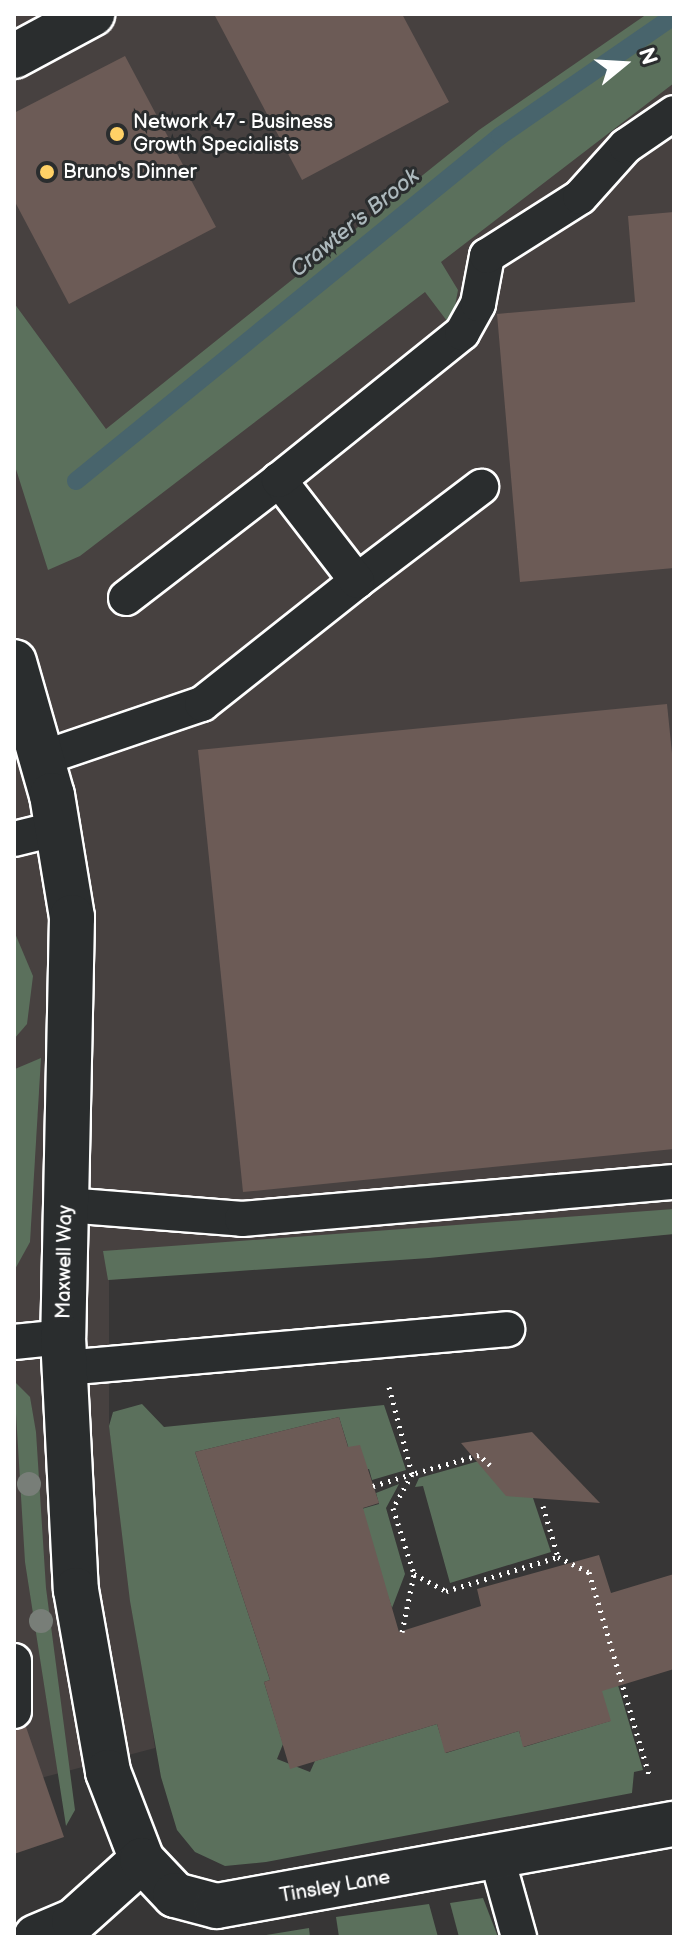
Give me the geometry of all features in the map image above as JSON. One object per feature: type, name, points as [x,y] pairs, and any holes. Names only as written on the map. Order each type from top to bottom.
[{"type":"street","points":[[14,56],[92,14]]},
{"type":"street","name":"Maxwell Way","points":[[14,662],[43,758],[59,828],[74,949],[64,1353],[79,1611],[108,1772],[142,1860]]},
{"type":"street","name":"Tinsley Lane","points":[[142,1860],[175,1895],[205,1907],[497,1858],[669,1825]]},
{"type":"street","points":[[36,1937],[74,1921],[142,1860]]},
{"type":"lane","points":[[126,598],[462,333],[478,304],[487,256],[573,203],[626,146],[674,113]]},
{"type":"lane","points":[[279,480],[357,581]]},
{"type":"lane","points":[[43,758],[202,704],[481,487]]},
{"type":"lane","points":[[14,839],[59,828]]},
{"type":"lane","points":[[66,1205],[242,1219],[674,1182]]},
{"type":"lane","points":[[14,1342],[64,1353],[386,1342],[507,1329]]},
{"type":"lane","points":[[14,1661],[14,1711]]},
{"type":"lane","points":[[497,1858],[519,1937]]},
{"type":"path","points":[[386,1342],[390,1413],[412,1474],[393,1508],[414,1574],[402,1632]]},
{"type":"path","points":[[373,1486],[479,1455],[490,1465]]},
{"type":"path","points":[[543,1506],[558,1557]]},
{"type":"path","points":[[414,1574],[446,1591],[558,1557],[589,1572],[669,1825]]},
{"type":"path","points":[[489,1578],[492,1585]]},
{"type":"shaded area","points":[[14,14],[674,14],[674,1234],[109,1280],[109,1426],[155,1748],[14,1785]]},
{"type":"green space","points":[[647,14],[674,14],[674,83],[441,262],[458,290],[453,317],[447,321],[425,292],[80,556],[48,570],[14,463],[14,303],[106,429],[479,130]]},
{"type":"green space","points":[[14,931],[33,976],[27,1024],[14,1039]]},
{"type":"green space","points":[[41,1058],[30,1242],[14,1271],[15,1069]]},
{"type":"green space","points":[[674,1209],[674,1234],[429,1258],[108,1280],[103,1251]]},
{"type":"green space","points":[[14,1381],[30,1397],[36,1432],[46,1588],[75,1810],[66,1826],[25,1562]]},
{"type":"green space","points":[[142,1404],[164,1427],[384,1405],[406,1470],[372,1480],[369,1469],[356,1472],[339,1417],[195,1452],[270,1680],[264,1682],[283,1744],[277,1759],[310,1772],[315,1761],[437,1724],[446,1753],[519,1731],[524,1747],[610,1721],[593,1663],[610,1658],[643,1770],[634,1772],[632,1793],[266,1862],[225,1866],[195,1852],[177,1830],[161,1777],[130,1601],[109,1426],[113,1412]]},
{"type":"green space","points":[[479,1461],[533,1498],[551,1552],[450,1583],[423,1486],[415,1487],[419,1478]]},
{"type":"green space","points":[[399,1484],[386,1508],[405,1574],[392,1608],[358,1510],[379,1504],[376,1493]]},
{"type":"green space","points":[[483,1898],[498,1937],[459,1937],[450,1903]]},
{"type":"green space","points":[[429,1904],[438,1937],[339,1937],[336,1917]]},
{"type":"green space","points":[[309,1928],[310,1937],[254,1937]]},
{"type":"building","points":[[214,14],[402,14],[449,102],[302,180]]},
{"type":"building","points":[[125,56],[216,227],[69,304],[14,200],[14,113]]},
{"type":"building","points":[[674,212],[674,568],[520,582],[497,314],[635,302],[628,216]]},
{"type":"building","points":[[667,704],[674,773],[674,1149],[243,1192],[198,750]]},
{"type":"building","points":[[339,1417],[348,1447],[360,1445],[379,1503],[363,1508],[399,1632],[481,1606],[477,1589],[599,1555],[611,1593],[674,1574],[674,1669],[602,1691],[611,1721],[523,1747],[519,1731],[445,1753],[437,1724],[290,1769],[264,1682],[270,1680],[195,1452]]},
{"type":"building","points":[[532,1432],[600,1503],[506,1496],[461,1443]]},
{"type":"building","points":[[26,1727],[64,1837],[14,1854],[14,1731]]},
{"type":"waterway","name":"Crawter's Brook","points":[[76,481],[500,136],[674,16]]},
{"type":"place","name":"Network 47 - Business Growth Specialists","points":[[117,134]]},
{"type":"place","name":"Bruno's Dinner","points":[[47,172]]}]
